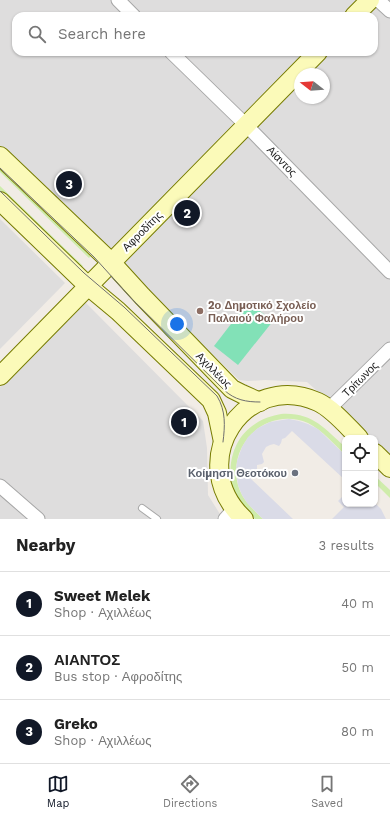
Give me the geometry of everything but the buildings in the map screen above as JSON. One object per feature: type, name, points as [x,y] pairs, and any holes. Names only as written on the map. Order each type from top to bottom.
[{"type":"main road","points":[[358,12],[370,0]]},
{"type":"main road","name":"Αφροδίτης","points":[[0,376],[314,56]]},
{"type":"main road","name":"Αχιλλέως","points":[[0,156],[111,262],[232,389],[260,402]]},
{"type":"main road","points":[[0,201],[88,286],[118,311],[211,400],[216,413],[223,442]]},
{"type":"main road","points":[[234,516],[224,492],[220,477],[220,454],[227,432],[234,422],[251,407],[260,402],[283,396],[306,398],[318,402],[329,409],[356,435]]},
{"type":"main road","points":[[378,456],[390,468]]},
{"type":"street","points":[[118,0],[130,12]]},
{"type":"street","points":[[378,0],[390,11]]},
{"type":"street","name":"Αίαντος","points":[[175,56],[246,125],[390,272]]},
{"type":"street","name":"Τρίτωνος","points":[[329,409],[390,349]]},
{"type":"street","points":[[0,486],[38,519]]},
{"type":"lane","points":[[142,508],[157,519]]},
{"type":"shaded area","points":[[0,0],[390,0],[390,455],[378,445],[378,435],[367,435],[307,382],[265,380],[239,380],[0,149]]},
{"type":"shaded area","points":[[0,219],[65,283],[0,349]]},
{"type":"shaded area","points":[[84,301],[203,421],[207,448],[208,495],[223,519],[0,519],[0,387]]},
{"type":"shaded area","points":[[289,419],[308,424],[318,429],[342,452],[342,477],[292,431],[282,439],[279,446],[274,444],[266,447],[262,454],[264,462],[257,465],[257,469],[249,477],[293,519],[263,519],[247,503],[238,485],[236,471],[237,461],[242,447],[248,437],[258,428],[270,422]]},
{"type":"shaded area","points":[[342,497],[342,505],[338,501]]},
{"type":"shaded area","points":[[378,506],[386,519],[332,519],[344,507]]},
{"type":"green space","points":[[0,164],[94,253],[89,258],[0,172]]},
{"type":"green space","points":[[0,186],[83,266],[79,270],[0,194]]},
{"type":"green space","points":[[248,302],[273,321],[238,365],[214,346]]},
{"type":"green space","points":[[292,414],[317,423],[342,444],[342,452],[318,429],[308,423],[293,419],[278,420],[265,424],[254,432],[245,443],[239,456],[236,470],[238,485],[242,495],[248,504],[263,519],[255,519],[239,501],[233,488],[231,478],[232,457],[240,438],[247,430],[261,420],[271,416]]},
{"type":"green space","points":[[378,479],[390,490],[390,498],[378,486]]},
{"type":"tram line","points":[[0,168],[94,257],[132,299],[224,390],[241,400],[260,402]]},
{"type":"tram line","points":[[0,191],[84,273],[124,307],[217,396],[222,407],[224,419],[223,442]]},
{"type":"place","name":"Greko","points":[[69,184]]},
{"type":"place","name":"ΑΙΑΝΤΟΣ","points":[[187,213]]},
{"type":"place","name":"2ο Δημοτικό Σχολείο Παλαιού Φαλήρου","points":[[200,311]]},
{"type":"place","name":"Sweet Melek","points":[[184,422]]},
{"type":"place","name":"Κοίμηση Θεοτόκου","points":[[295,473]]}]
